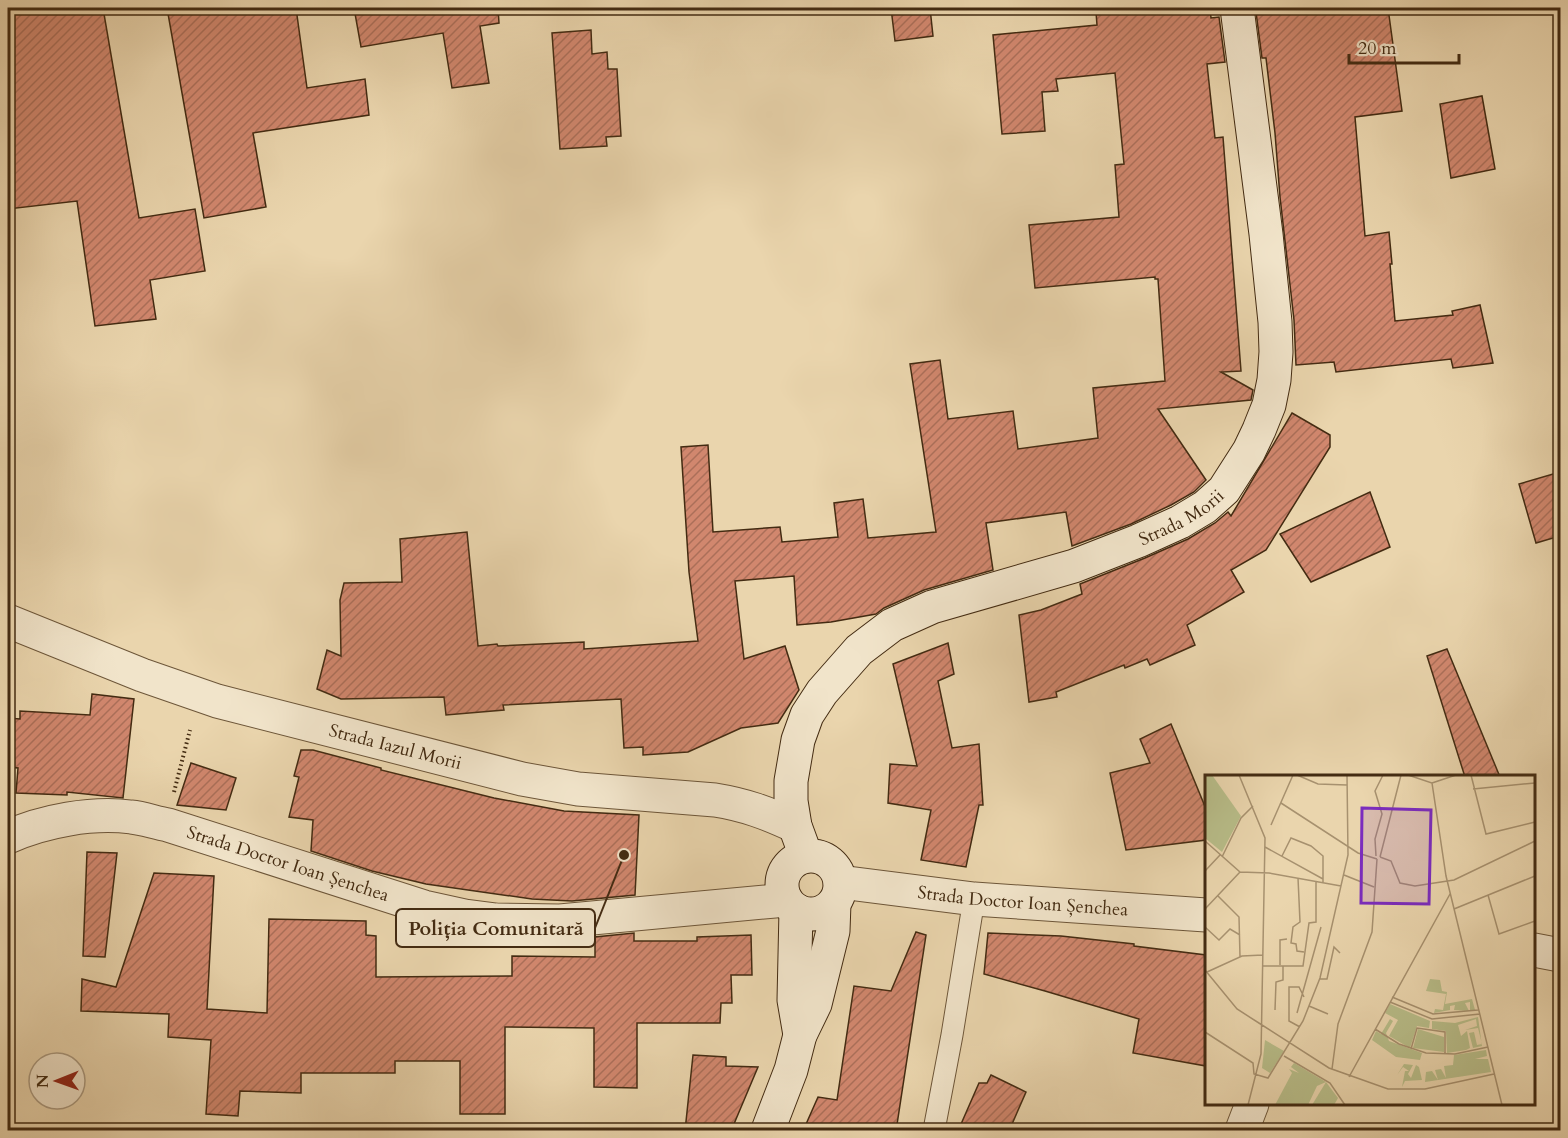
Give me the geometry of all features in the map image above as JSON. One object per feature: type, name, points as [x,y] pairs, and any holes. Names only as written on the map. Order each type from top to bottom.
[{"type":"street","name":"Strada Morii","points":[[801,841],[791,801],[791,781],[798,740],[807,715],[822,692],[859,650],[892,625],[932,607],[1074,566],[1180,522],[1205,507],[1224,490],[1249,451],[1269,405],[1276,352],[1266,234],[1238,8]]},
{"type":"street","name":"Strada Iazul Morii","points":[[8,621],[142,675],[217,701],[522,779],[578,789],[715,800],[761,811],[819,856],[829,861],[837,871],[837,892]]},
{"type":"street","name":"Strada Doctor Ioan Șenchea","points":[[8,837],[56,822],[92,816],[131,817],[168,825],[424,907],[496,920],[560,921],[791,905],[806,914],[816,914],[827,910],[837,892],[1205,915]]},
{"type":"street","points":[[800,1035],[794,1000],[791,905],[782,889],[783,878],[788,867],[796,860],[801,841]]},
{"type":"street","points":[[768,1131],[800,1035],[815,1004],[832,931],[837,892]]},
{"type":"street","points":[[1535,950],[1560,955]]},
{"type":"street","points":[[1242,1131],[1252,1105]]},
{"type":"lane","points":[[934,1131],[974,899]]},
{"type":"path","points":[[172,802],[192,722]]},
{"type":"building","points":[[8,8],[103,8],[139,218],[195,209],[205,271],[150,280],[156,319],[95,326],[77,201],[8,209]]},
{"type":"building","points":[[167,8],[296,8],[307,88],[365,79],[369,115],[253,133],[266,207],[204,218]]},
{"type":"building","points":[[354,8],[498,8],[499,23],[480,26],[489,83],[452,88],[443,33],[361,47]]},
{"type":"building","points":[[891,8],[930,8],[933,36],[895,41]]},
{"type":"building","points":[[1147,8],[1210,8],[1211,18],[1219,17],[1225,62],[1207,64],[1215,138],[1223,137],[1241,371],[1221,372],[1253,390],[1251,400],[1158,409],[1206,480],[1194,492],[1131,524],[1072,546],[1066,512],[986,523],[993,570],[924,590],[876,614],[797,625],[794,576],[735,581],[744,659],[785,646],[799,690],[778,723],[741,728],[688,752],[643,755],[643,747],[624,748],[621,699],[503,705],[504,710],[446,715],[444,697],[341,699],[317,689],[327,650],[341,656],[340,600],[344,583],[402,582],[400,539],[467,532],[478,646],[584,642],[584,649],[698,641],[689,572],[681,447],[708,445],[713,532],[780,527],[782,542],[838,537],[834,503],[863,499],[868,538],[936,532],[910,364],[940,360],[948,419],[1013,411],[1018,449],[1098,438],[1093,388],[1165,381],[1158,279],[1155,277],[1035,288],[1029,225],[1119,217],[1115,165],[1124,164],[1115,73],[1056,79],[1058,91],[1042,92],[1045,131],[1002,134],[993,35],[1097,25],[1096,12]]},
{"type":"building","points":[[1288,8],[1388,8],[1402,111],[1355,117],[1365,236],[1389,232],[1395,321],[1453,315],[1452,311],[1480,305],[1493,363],[1453,368],[1451,359],[1336,372],[1334,362],[1296,365],[1294,320],[1275,133],[1266,58],[1262,58],[1256,12]]},
{"type":"building","points":[[591,30],[592,54],[607,52],[608,69],[617,69],[621,136],[606,137],[607,146],[560,149],[552,33]]},
{"type":"building","points":[[1482,96],[1495,169],[1451,178],[1440,104]]},
{"type":"building","points":[[1292,413],[1330,435],[1330,447],[1266,550],[1231,570],[1244,592],[1187,625],[1195,645],[1150,665],[1147,659],[1125,668],[1124,665],[1056,692],[1057,697],[1029,702],[1019,615],[1041,610],[1082,594],[1080,584],[1188,539],[1215,523],[1228,512],[1231,516]]},
{"type":"building","points":[[1560,472],[1560,536],[1536,543],[1519,484]]},
{"type":"building","points":[[1370,492],[1390,547],[1311,582],[1280,534]]},
{"type":"building","points":[[948,643],[954,674],[938,681],[952,748],[979,744],[983,805],[979,805],[966,867],[921,860],[931,810],[888,803],[890,764],[917,766],[893,664]]},
{"type":"building","points":[[1447,649],[1499,775],[1464,775],[1427,656]]},
{"type":"building","points":[[92,694],[134,699],[123,798],[67,792],[67,795],[16,793],[18,768],[8,767],[8,718],[20,719],[20,711],[90,715]]},
{"type":"building","points":[[1171,724],[1205,807],[1205,840],[1126,850],[1110,773],[1150,763],[1140,739]]},
{"type":"building","points":[[301,750],[313,750],[381,768],[381,770],[494,798],[564,811],[639,815],[635,895],[572,901],[532,899],[426,884],[372,871],[311,851],[313,820],[289,817],[299,777],[294,776]]},
{"type":"building","points":[[191,763],[236,778],[226,810],[177,805]]},
{"type":"building","points":[[87,852],[117,853],[105,957],[83,956]]},
{"type":"building","points":[[154,873],[214,876],[207,1009],[267,1013],[269,919],[366,921],[366,935],[376,936],[376,977],[512,976],[512,956],[595,957],[595,937],[634,933],[634,941],[697,941],[697,937],[751,935],[752,975],[731,975],[732,1003],[721,1003],[720,1023],[637,1023],[637,1088],[594,1087],[594,1028],[505,1027],[505,1114],[460,1114],[460,1061],[395,1061],[395,1073],[301,1073],[301,1093],[240,1091],[238,1116],[206,1114],[211,1040],[168,1037],[169,1014],[81,1011],[82,979],[116,987]]},
{"type":"building","points":[[916,932],[926,935],[896,1131],[803,1131],[818,1097],[837,1100],[854,986],[891,991]]},
{"type":"building","points":[[988,933],[1061,936],[1205,955],[1205,1066],[1133,1053],[1139,1019],[984,974]]},
{"type":"building","points":[[693,1055],[726,1057],[726,1066],[758,1067],[731,1131],[685,1131]]},
{"type":"building","points":[[991,1075],[1026,1092],[1009,1131],[958,1131],[979,1083],[987,1083]]},
{"type":"place","name":"Poliția Comunitară","points":[[624,855]]}]
